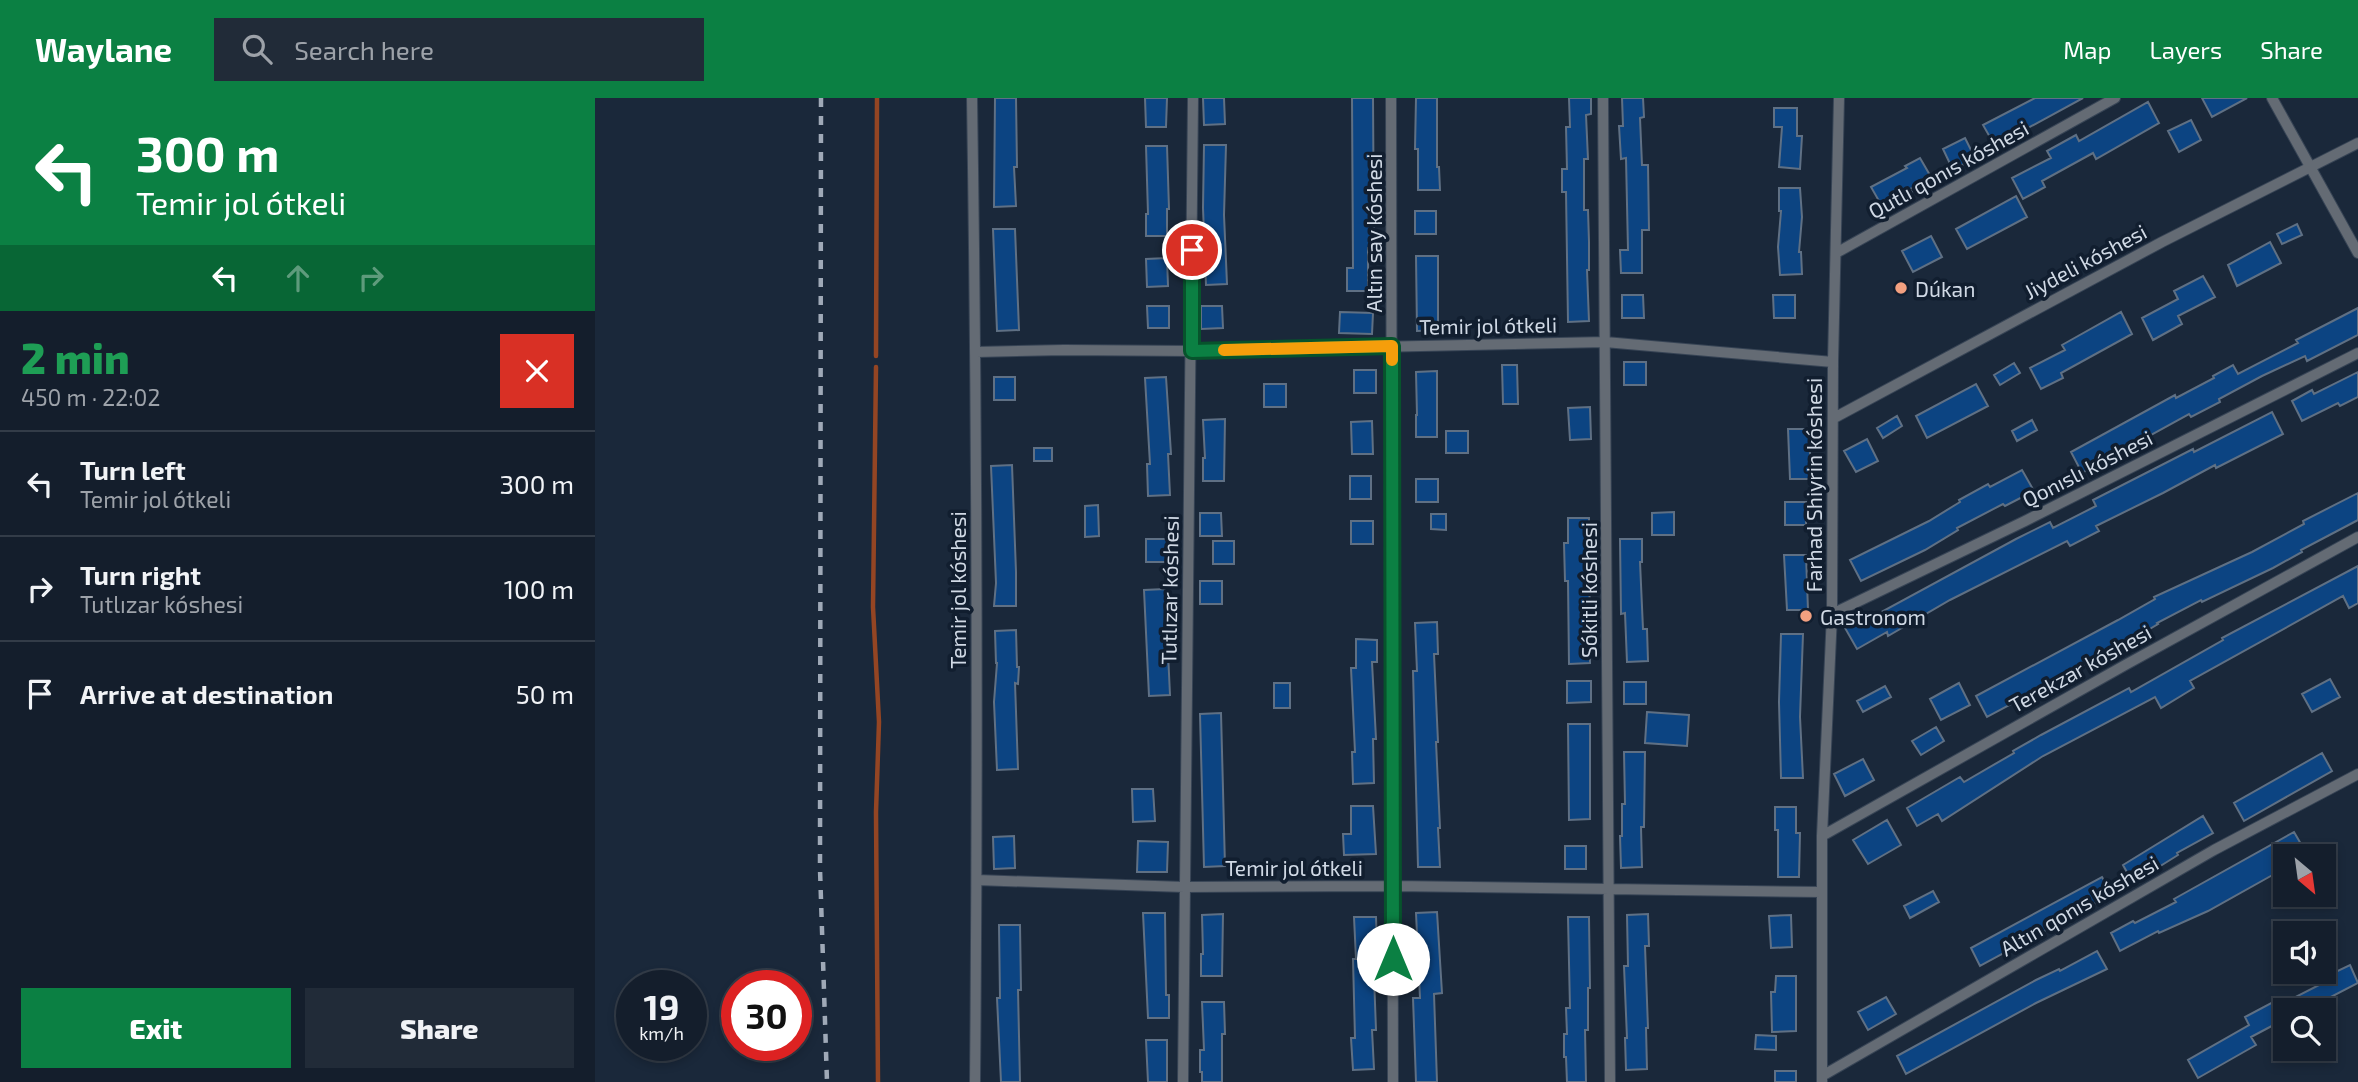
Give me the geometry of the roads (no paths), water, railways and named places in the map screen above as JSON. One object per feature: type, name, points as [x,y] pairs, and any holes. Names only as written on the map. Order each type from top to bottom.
[{"type":"street","name":"Temir jol kóshesi","points":[[972,98],[976,352],[975,1082]]},
{"type":"street","name":"Tutlızar kóshesi","points":[[1183,1082],[1193,98]]},
{"type":"street","name":"Altın say kóshesi","points":[[1391,98],[1394,1082]]},
{"type":"street","name":"Sókitli kóshesi","points":[[1603,98],[1610,1082]]},
{"type":"street","name":"Farhad Shiyrin kóshesi","points":[[1822,1079],[1822,836],[1832,614],[1833,362],[1839,98]]},
{"type":"street","name":"Qutlı qonıs kóshesi","points":[[1836,253],[2115,98]]},
{"type":"street","points":[[2272,98],[2358,253]]},
{"type":"street","name":"Jiydeli kóshesi","points":[[1834,418],[2162,242],[2358,143]]},
{"type":"street","name":"Temir jol ótkeli","points":[[976,352],[1192,351],[1605,342],[1833,362]]},
{"type":"street","name":"Qonıslı kóshesi","points":[[1832,614],[2025,522],[2358,353]]},
{"type":"street","name":"Terekzar kóshesi","points":[[1822,836],[2358,537]]},
{"type":"street","name":"Altın qonıs kóshesi","points":[[1822,1079],[2214,850],[2358,774]]},
{"type":"street","name":"Temir jol ótkeli","points":[[977,880],[1184,887],[1393,886],[1822,892]]},
{"type":"waterway","points":[[876,356],[877,98]]},
{"type":"waterway","points":[[876,367],[873,607],[879,722],[876,812],[878,1082]]},
{"type":"railway","points":[[821,98],[820,869],[827,1082]]},
{"type":"place","name":"Dúkan","points":[[1901,288]]},
{"type":"place","name":"Gastronom","points":[[1806,616]]}]
